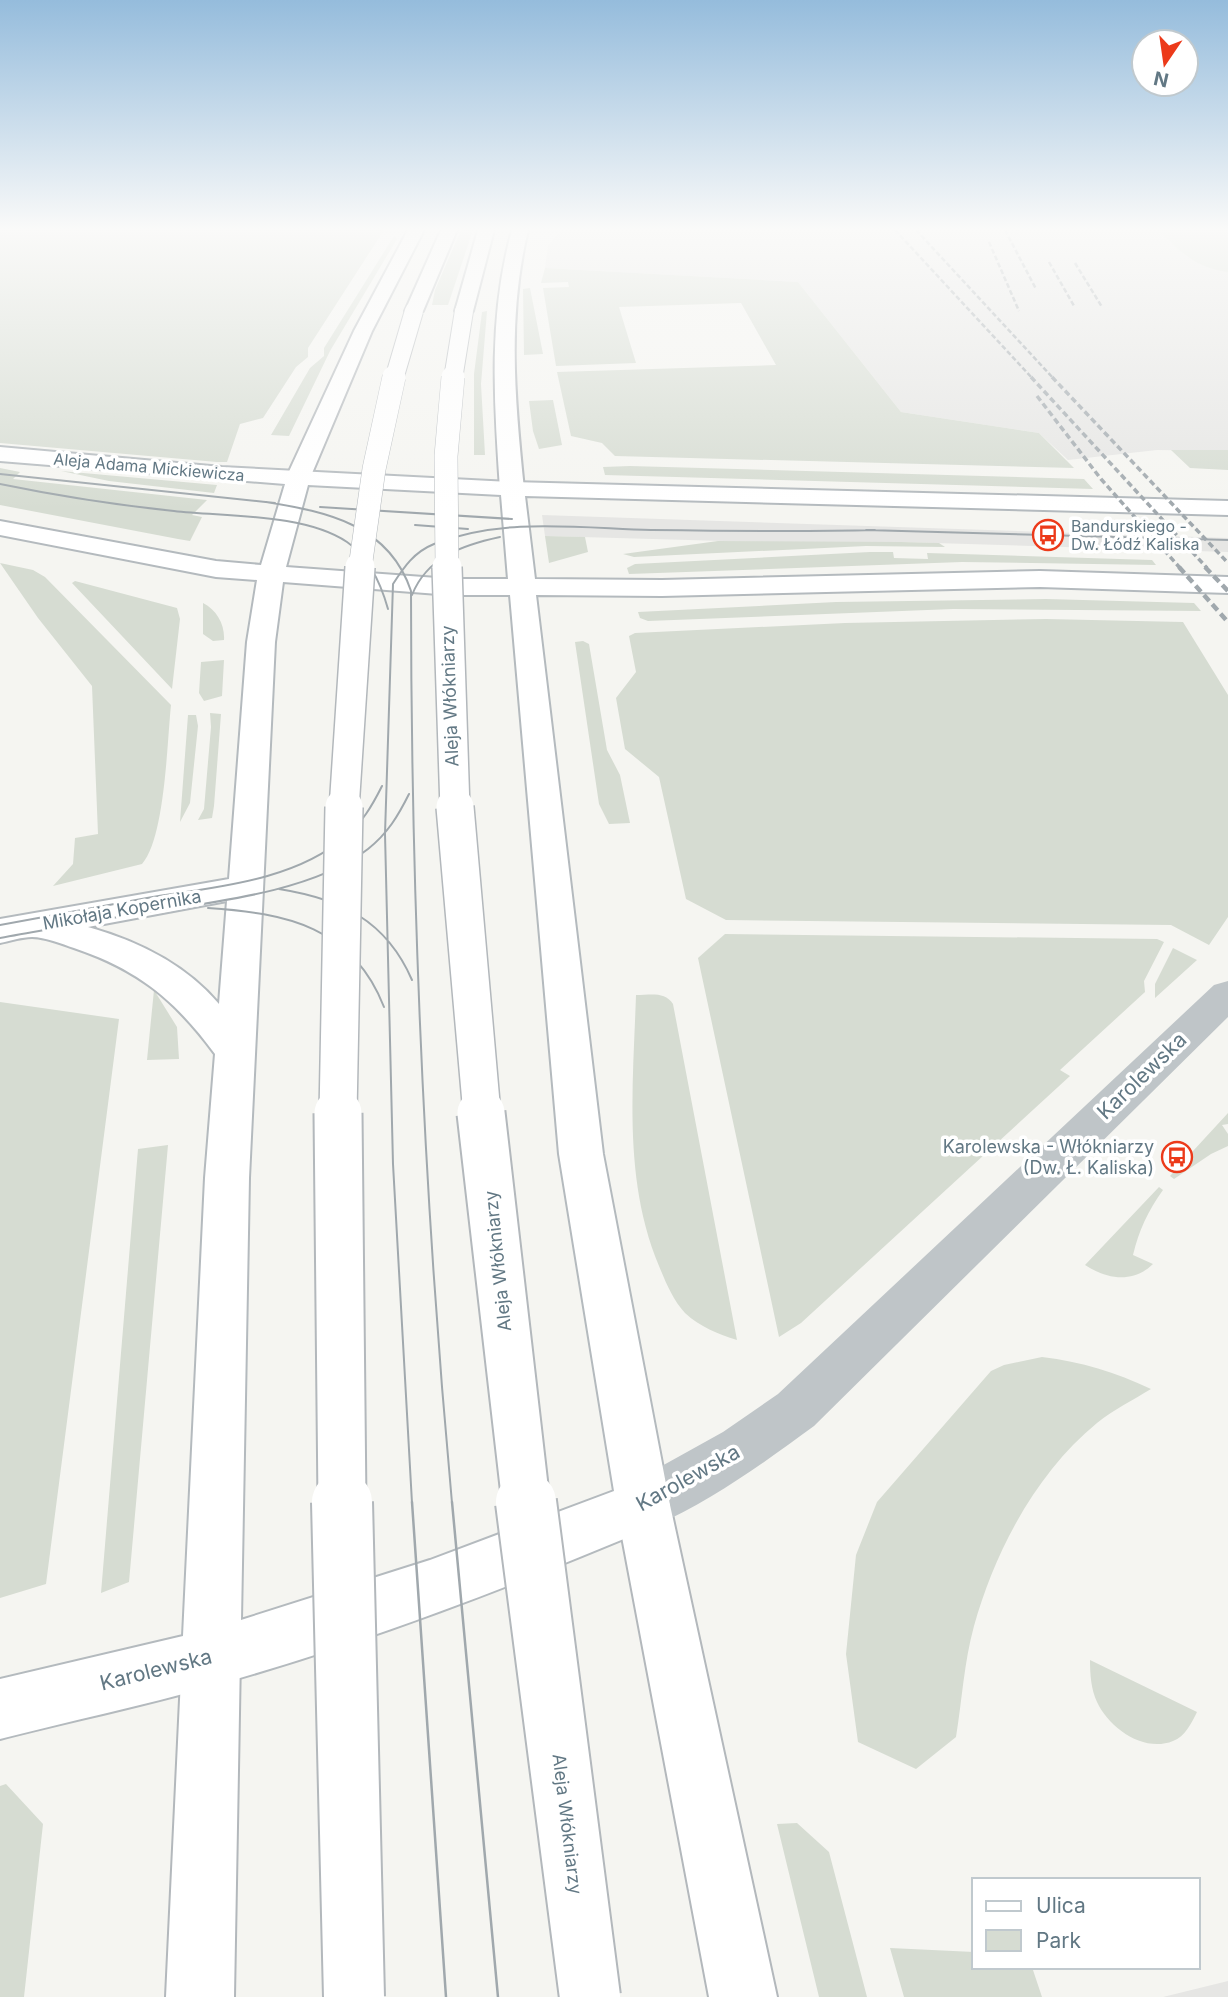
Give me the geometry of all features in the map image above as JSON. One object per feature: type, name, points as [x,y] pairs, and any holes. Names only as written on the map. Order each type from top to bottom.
[{"type":"main road","points":[[201,1997],[225,1219],[261,642],[271,575],[298,478],[367,323]]},
{"type":"main road","points":[[354,1997],[340,1381],[337,1030],[343,823],[353,640],[365,517],[377,442],[394,368],[410,323]]},
{"type":"main road","name":"Aleja Włókniarzy","points":[[462,323],[453,373],[447,442],[447,637],[453,784],[472,1018],[507,1346],[590,1997]]},
{"type":"main road","points":[[502,323],[504,398],[512,489],[581,1154],[643,1505],[743,1997]]},
{"type":"main road","name":"Aleja Adama Mickiewicza","points":[[0,454],[183,471],[512,489],[1228,508]]},
{"type":"main road","points":[[0,528],[178,563],[271,575],[410,585],[524,589],[1040,579],[1228,585]]},
{"type":"main road","name":"Mikołaja Kopernika","points":[[16,928],[244,887]]},
{"type":"main road","points":[[16,928],[112,948],[154,968],[189,996],[234,1051]]},
{"type":"main road","name":"Karolewska","points":[[0,1709],[211,1657],[458,1578],[643,1505]]},
{"type":"street","name":"Karolewska","points":[[643,1505],[741,1449],[796,1410],[1228,994]]},
{"type":"shaded area","points":[[831,323],[1228,323],[1228,451],[1157,450],[1068,460],[1039,433],[901,412]]},
{"type":"shaded area","points":[[542,515],[1228,538],[1228,552],[901,542],[760,542],[545,536]]},
{"type":"shaded area","points":[[1228,1981],[1228,1997],[1163,1997]]},
{"type":"green space","points":[[0,323],[324,323],[308,348],[308,357],[296,367],[263,418],[240,424],[227,462],[0,443]]},
{"type":"green space","points":[[340,323],[347,323],[330,351],[289,436],[271,435],[310,368],[324,356],[324,348]]},
{"type":"green space","points":[[481,323],[486,323],[481,384],[485,455],[474,455],[474,374]]},
{"type":"green space","points":[[524,323],[537,323],[543,354],[524,355]]},
{"type":"green space","points":[[549,323],[624,323],[636,363],[556,366]]},
{"type":"green space","points":[[752,323],[831,323],[901,412],[1039,433],[1074,468],[615,456],[602,443],[571,436],[557,372],[776,365]]},
{"type":"green space","points":[[553,400],[562,445],[539,449],[533,431],[529,401]]},
{"type":"green space","points":[[1171,450],[1228,450],[1228,470],[1190,468]]},
{"type":"green space","points":[[603,467],[1084,479],[1093,489],[605,475]]},
{"type":"green space","points":[[0,468],[20,472],[13,479],[207,500],[192,515],[202,517],[190,541],[0,505]]},
{"type":"green space","points":[[61,471],[217,485],[214,493],[109,481]]},
{"type":"green space","points":[[545,536],[585,537],[588,552],[549,563]]},
{"type":"green space","points":[[718,541],[939,543],[945,547],[866,546],[634,557],[623,554]]},
{"type":"green space","points":[[893,552],[894,558],[928,559],[927,553],[1152,560],[1156,565],[962,562],[629,574],[627,568],[635,564]]},
{"type":"green space","points":[[0,563],[33,570],[45,577],[171,705],[156,834],[142,864],[53,886],[73,864],[75,838],[98,834],[92,686],[38,618]]},
{"type":"green space","points":[[75,581],[177,608],[180,619],[172,689],[72,583]]},
{"type":"green space","points":[[1046,599],[1194,603],[1201,611],[953,609],[648,621],[640,618],[638,612],[836,602]]},
{"type":"green space","points":[[203,603],[219,618],[224,640],[213,641],[203,634]]},
{"type":"green space","points":[[1046,619],[1183,622],[1228,695],[1228,917],[1209,945],[1171,925],[726,920],[686,899],[659,777],[625,749],[616,698],[636,672],[629,636],[635,633],[845,623]]},
{"type":"green space","points":[[583,641],[589,644],[607,750],[620,775],[630,823],[609,824],[599,804],[575,642]]},
{"type":"green space","points":[[224,660],[222,696],[204,701],[199,693],[201,662]]},
{"type":"green space","points":[[210,713],[221,714],[214,806],[212,818],[198,820],[204,809]]},
{"type":"green space","points":[[188,715],[196,715],[198,726],[190,803],[180,822]]},
{"type":"green space","points":[[725,934],[1157,939],[1164,942],[1144,981],[1145,992],[1060,1070],[1070,1076],[801,1323],[779,1337],[698,958]]},
{"type":"green space","points":[[1173,948],[1197,960],[1155,998],[1155,984]]},
{"type":"green space","points":[[154,990],[177,1027],[179,1059],[147,1060]]},
{"type":"green space","points":[[636,995],[661,995],[673,1004],[737,1340],[716,1333],[685,1313],[664,1279],[648,1233],[635,1167],[633,1133]]},
{"type":"green space","points":[[0,1002],[119,1019],[46,1584],[0,1598]]},
{"type":"green space","points":[[1228,1113],[1228,1124],[1222,1125],[1228,1134],[1228,1146],[1174,1179],[1170,1176]]},
{"type":"green space","points":[[168,1145],[129,1582],[101,1593],[138,1149]]},
{"type":"green space","points":[[1159,1187],[1163,1190],[1145,1221],[1133,1255],[1153,1264],[1137,1275],[1128,1277],[1102,1274],[1085,1265]]},
{"type":"green space","points":[[1042,1357],[1098,1368],[1151,1389],[1103,1418],[1075,1443],[1037,1489],[1006,1542],[983,1598],[965,1667],[956,1737],[916,1769],[858,1742],[846,1654],[856,1555],[877,1502],[991,1371],[1004,1365]]},
{"type":"green space","points":[[1090,1660],[1197,1712],[1188,1729],[1173,1741],[1151,1744],[1139,1741],[1119,1729],[1097,1702],[1091,1681]]},
{"type":"green space","points":[[6,1784],[43,1824],[24,1997],[0,1997],[0,1786]]},
{"type":"green space","points":[[797,1823],[829,1852],[867,1997],[819,1997],[777,1824]]},
{"type":"green space","points":[[890,1948],[972,1952],[972,1969],[1033,1969],[1042,1997],[904,1997]]},
{"type":"tram line","points":[[0,474],[267,502]]},
{"type":"tram line","points":[[0,484],[130,506],[264,518],[309,526],[347,542],[362,555],[378,581],[388,609]]},
{"type":"tram line","points":[[267,502],[275,503]]},
{"type":"tram line","points":[[267,502],[312,511],[354,526],[372,536],[388,551],[402,571]]},
{"type":"tram line","points":[[320,507],[512,519]]},
{"type":"tram line","points":[[415,525],[468,529]]},
{"type":"tram line","points":[[402,571],[421,551],[434,544],[486,530],[514,527],[569,526],[707,531],[869,530]]},
{"type":"tram line","points":[[869,530],[1228,540]]},
{"type":"tram line","points":[[869,530],[875,530]]},
{"type":"tram line","points":[[412,595],[427,571],[437,562],[460,549],[500,537]]},
{"type":"tram line","points":[[385,832],[393,584],[402,571]]},
{"type":"tram line","points":[[402,571],[411,591],[413,820],[421,1048],[434,1276],[452,1503]]},
{"type":"tram line","points":[[0,925],[225,886],[277,873],[324,852],[345,837],[366,814],[382,786]]},
{"type":"tram line","points":[[385,832],[409,794]]},
{"type":"tram line","points":[[0,938],[226,900],[288,886],[345,864],[368,849],[385,832]]},
{"type":"tram line","points":[[385,832],[388,940]]},
{"type":"tram line","points":[[279,889],[341,906],[375,927],[388,940]]},
{"type":"tram line","points":[[208,908],[264,914],[314,929],[354,958],[371,980],[384,1007]]},
{"type":"tram line","points":[[388,940],[412,980]]},
{"type":"tram line","points":[[388,940],[393,1164],[412,1503]]},
{"type":"tram line","points":[[412,1502],[446,1997]]},
{"type":"tram line","points":[[452,1502],[498,1997]]},
{"type":"railway","points":[[981,323],[1033,379]]},
{"type":"railway","points":[[1002,323],[1054,379]]},
{"type":"railway","points":[[1031,377],[1207,568]]},
{"type":"railway","points":[[1052,377],[1228,563]]},
{"type":"railway","points":[[1037,396],[1101,479],[1180,568]]},
{"type":"railway","points":[[1179,567],[1228,622]]},
{"type":"railway","points":[[1205,567],[1228,591]]},
{"type":"place","name":"Bandurskiego - Dw. Łódź Kaliska","points":[[1048,535]]},
{"type":"place","name":"Karolewska - Włókniarzy (Dw. Ł. Kaliska)","points":[[1177,1157]]}]
